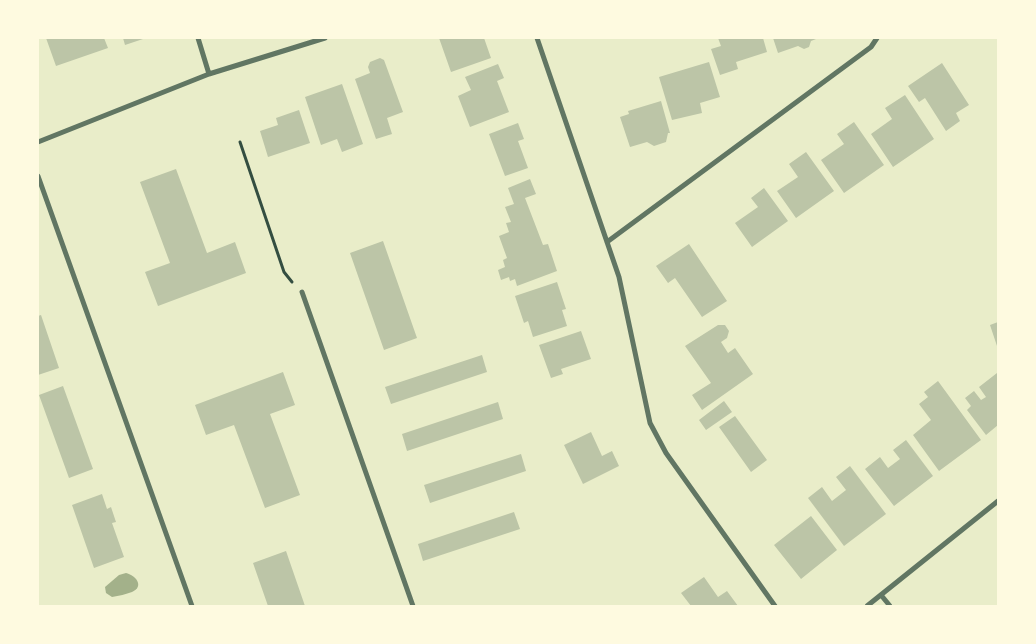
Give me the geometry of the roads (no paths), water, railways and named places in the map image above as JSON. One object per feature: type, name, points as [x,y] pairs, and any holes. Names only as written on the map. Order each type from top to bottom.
[{"type":"street","points":[[198,38],[209,74]]},
{"type":"street","points":[[38,142],[209,74],[324,38]]},
{"type":"street","points":[[536,38],[619,277],[650,423],[666,453],[775,606]]},
{"type":"street","points":[[607,242],[871,47],[877,38]]},
{"type":"street","points":[[38,176],[192,606]]},
{"type":"street","points":[[302,292],[414,606]]},
{"type":"street","points":[[867,606],[998,501]]},
{"type":"street","points":[[881,596],[890,606]]}]
